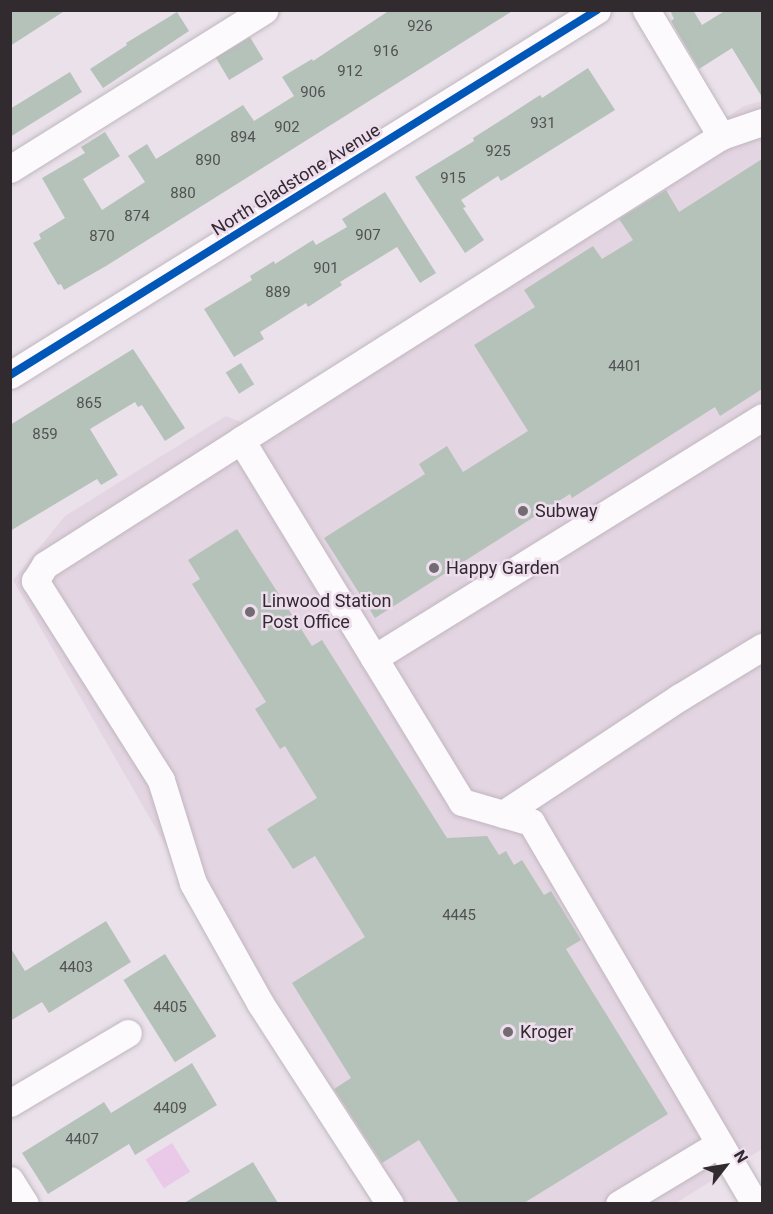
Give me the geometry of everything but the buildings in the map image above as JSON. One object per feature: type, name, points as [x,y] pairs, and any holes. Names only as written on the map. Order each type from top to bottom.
[{"type":"street","points":[[10,169],[264,10]]},
{"type":"street","name":"North Gladstone Avenue","points":[[10,375],[597,10]]},
{"type":"street","points":[[646,10],[720,136]]},
{"type":"street","points":[[390,1203],[260,1003],[193,883],[161,780],[35,581],[45,565],[720,136],[762,122]]},
{"type":"street","points":[[374,658],[762,417]]},
{"type":"street","points":[[241,440],[462,802],[531,822],[719,1144],[756,1201]]},
{"type":"street","points":[[503,814],[762,646]]},
{"type":"street","points":[[10,1103],[128,1033]]},
{"type":"street","points":[[619,1203],[719,1144]]},
{"type":"street","points":[[10,1180],[25,1203]]},
{"type":"shaded area","points":[[762,101],[762,1149],[676,1203],[371,1203],[13,580],[65,516],[226,416],[246,424],[744,106]]},
{"type":"shaded area","points":[[172,1143],[190,1172],[164,1188],[146,1159]]},
{"type":"cycle path","points":[[10,375],[597,10]]},
{"type":"place","name":"Subway","points":[[523,511]]},
{"type":"place","name":"Happy Garden","points":[[434,568]]},
{"type":"place","name":"Linwood Station Post Office","points":[[250,612]]},
{"type":"place","name":"Kroger","points":[[508,1032]]}]
